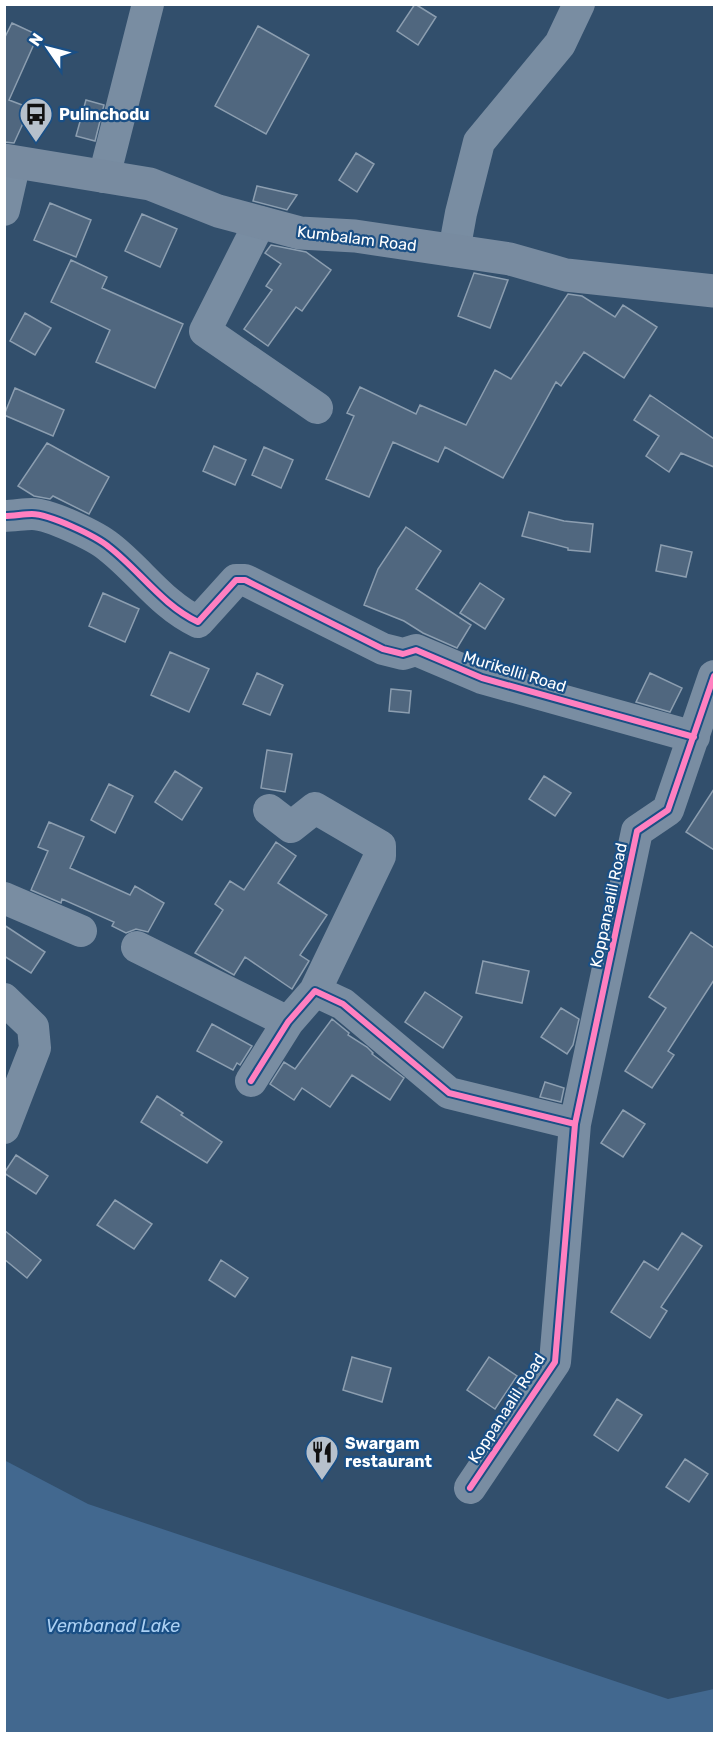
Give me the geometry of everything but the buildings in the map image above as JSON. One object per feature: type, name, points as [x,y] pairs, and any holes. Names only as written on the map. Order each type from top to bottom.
[{"type":"main road","name":"Kumbalam Road","points":[[10,161],[150,184],[218,211],[300,233],[355,236],[510,259],[566,274],[714,291]]},
{"type":"street","points":[[104,177],[148,4]]},
{"type":"street","points":[[454,251],[479,142],[560,44],[579,4]]},
{"type":"street","points":[[4,210],[10,161]]},
{"type":"street","points":[[260,222],[205,331],[317,408]]},
{"type":"street","name":"Murikellil Road","points":[[4,516],[35,514],[70,526],[108,546],[150,587],[185,616],[198,622],[236,580],[245,580],[383,649],[403,654],[416,650],[482,678],[694,737]]},
{"type":"street","name":"Koppanaalil Road","points":[[470,1488],[555,1362],[575,1124],[637,831],[668,810],[714,676]]},
{"type":"street","points":[[251,1081],[288,1022],[315,991],[380,856],[380,846],[315,808],[291,827],[268,810]]},
{"type":"street","points":[[4,898],[81,931]]},
{"type":"street","points":[[137,947],[288,1022]]},
{"type":"street","points":[[315,991],[343,1004],[449,1093],[575,1124]]},
{"type":"street","points":[[4,999],[33,1027],[35,1048],[4,1128]]},
{"type":"water","name":"Vembanad Lake","points":[[4,1460],[88,1504],[668,1699],[714,1689],[714,1733],[5,1733]]},
{"type":"cycle path","points":[[4,516],[40,515],[72,526],[94,537],[120,556],[173,606],[198,622],[236,580],[245,580],[383,649],[403,654],[416,650],[482,678],[694,737]]},
{"type":"cycle path","points":[[470,1488],[555,1362],[575,1124],[637,831],[668,810],[714,676]]},
{"type":"cycle path","points":[[251,1081],[288,1022],[315,991],[343,1004],[449,1093],[575,1124]]},
{"type":"place","name":"Pulinchodu","points":[[36,143]]},
{"type":"place","name":"Swargam restaurant","points":[[322,1481]]}]
